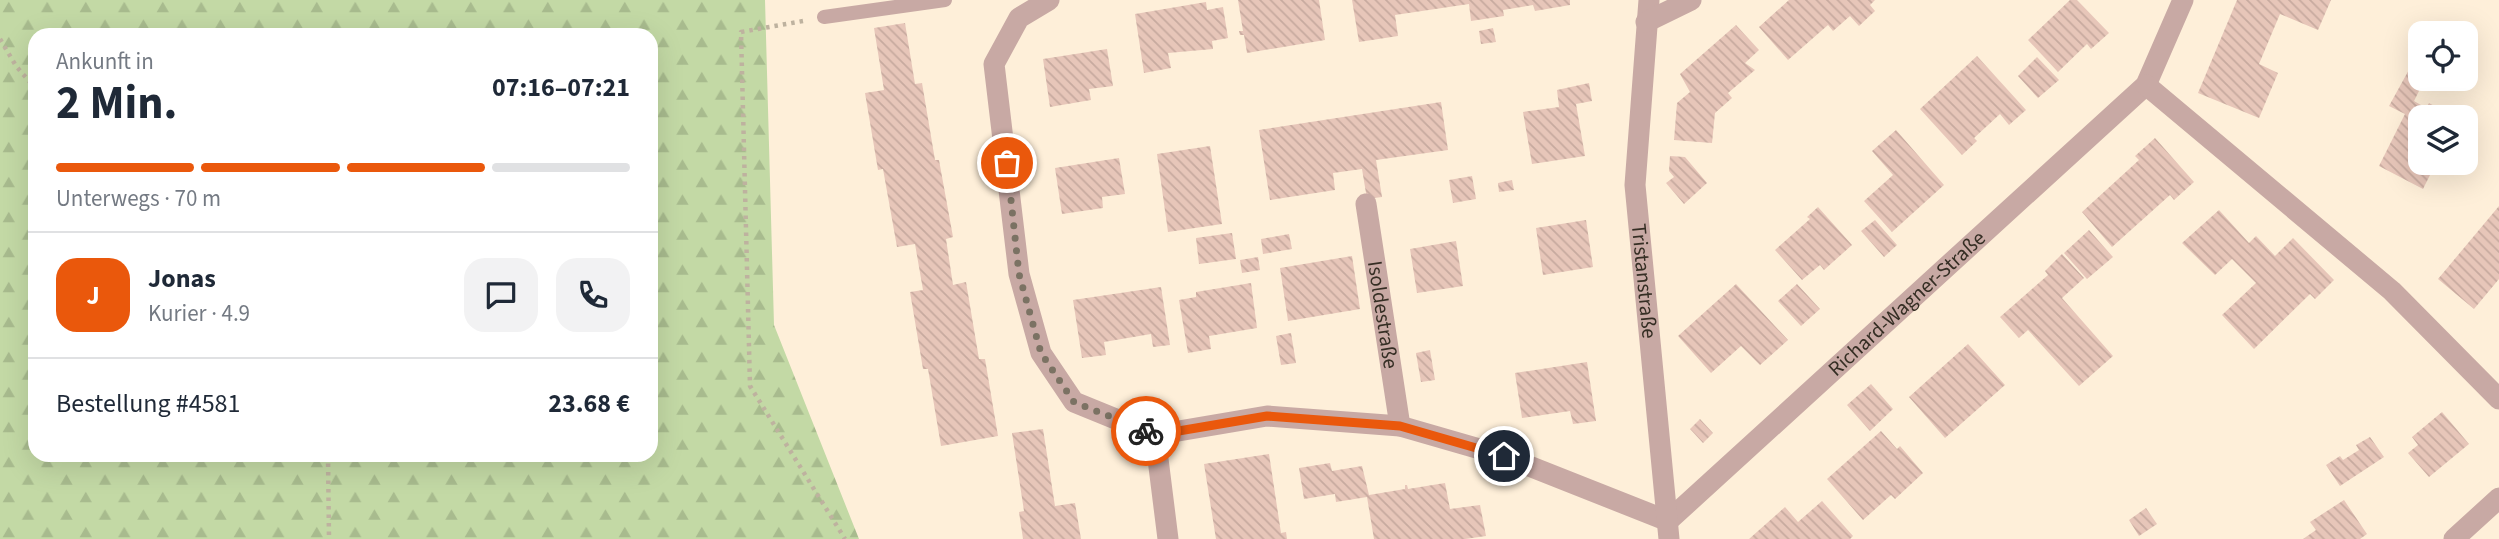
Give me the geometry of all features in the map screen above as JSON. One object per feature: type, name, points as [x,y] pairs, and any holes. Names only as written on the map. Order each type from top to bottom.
[{"type":"street","name":"Tristanstraße","points":[[1649,0],[1635,185],[1668,530]]},
{"type":"street","points":[[1646,22],[1691,0]]},
{"type":"street","name":"Richard-Wagner-Straße","points":[[1668,530],[2146,85],[2183,0]]},
{"type":"street","points":[[1038,2],[1020,18],[994,64],[1019,274],[1041,353],[1074,402],[1155,435],[1267,416],[1400,426],[1504,456],[1668,530]]},
{"type":"street","points":[[2146,85],[2392,291],[2499,399]]},
{"type":"street","name":"Isoldestraße","points":[[1366,204],[1400,426]]},
{"type":"street","points":[[1155,435],[1168,539]]},
{"type":"street","points":[[2454,539],[2499,498]]},
{"type":"lane","points":[[824,17],[945,0]]},
{"type":"path","points":[[824,17],[741,32],[750,386],[845,539]]},
{"type":"path","points":[[0,39],[28,80]]},
{"type":"path","points":[[328,462],[329,539]]},
{"type":"green space","points":[[0,0],[765,0],[774,325],[859,539],[0,539]]},
{"type":"building","points":[[1238,0],[1319,0],[1325,40],[1247,53],[1244,35],[1240,35],[1239,31],[1243,31]]},
{"type":"building","points":[[1352,0],[1570,0],[1570,5],[1535,11],[1533,5],[1503,10],[1504,16],[1471,21],[1469,4],[1395,15],[1398,36],[1359,42]]},
{"type":"building","points":[[1789,0],[1875,0],[1870,5],[1875,11],[1859,26],[1850,16],[1833,31],[1828,25],[1788,60],[1759,27]]},
{"type":"building","points":[[2070,0],[2077,0],[2109,33],[2091,49],[2087,44],[2058,72],[2028,40]]},
{"type":"building","points":[[2237,0],[2331,0],[2318,30],[2280,14],[2259,64],[2278,73],[2259,118],[2198,93]]},
{"type":"building","points":[[1206,2],[1207,10],[1223,7],[1228,38],[1212,41],[1213,49],[1168,53],[1171,68],[1144,73],[1135,14]]},
{"type":"building","points":[[905,23],[915,84],[922,83],[935,160],[939,160],[953,237],[946,239],[953,285],[966,282],[979,359],[985,359],[998,436],[941,446],[928,369],[923,369],[910,292],[923,290],[915,244],[897,247],[883,169],[878,170],[865,93],[884,90],[874,28]]},
{"type":"building","points":[[1736,25],[1759,50],[1745,63],[1755,70],[1728,93],[1732,98],[1715,113],[1712,143],[1674,140],[1677,103],[1690,92],[1680,74]]},
{"type":"building","points":[[1493,28],[1496,42],[1481,44],[1479,31]]},
{"type":"building","points":[[1107,49],[1113,86],[1089,89],[1091,100],[1050,107],[1043,59]]},
{"type":"building","points":[[1977,56],[2026,110],[2009,125],[2000,114],[1974,138],[1977,141],[1962,155],[1920,109]]},
{"type":"building","points":[[2037,57],[2059,80],[2038,98],[2018,76]]},
{"type":"building","points":[[2408,71],[2408,91],[2419,91],[2414,101],[2421,105],[2408,105],[2408,175],[2430,175],[2423,189],[2379,166],[2405,114],[2389,106]]},
{"type":"building","points":[[1589,83],[1592,101],[1576,104],[1585,156],[1532,164],[1523,112],[1559,107],[1557,90]]},
{"type":"building","points":[[1441,102],[1448,150],[1376,160],[1382,197],[1367,199],[1362,169],[1333,173],[1335,190],[1270,200],[1259,130]]},
{"type":"building","points":[[1896,130],[1944,185],[1892,232],[1864,201],[1893,175],[1872,151]]},
{"type":"building","points":[[2155,138],[2194,182],[2174,200],[2170,195],[2112,247],[2082,212],[2139,160],[2135,156]]},
{"type":"building","points":[[1210,146],[1222,224],[1168,232],[1157,154]]},
{"type":"building","points":[[1670,156],[1685,157],[1707,183],[1684,204],[1666,183],[1674,177],[1669,171]]},
{"type":"building","points":[[1119,158],[1125,194],[1102,197],[1103,208],[1062,214],[1055,168]]},
{"type":"building","points":[[1472,176],[1476,199],[1453,203],[1449,180]]},
{"type":"building","points":[[1512,180],[1514,190],[1499,192],[1498,183]]},
{"type":"building","points":[[2499,206],[2499,279],[2474,309],[2438,279]]},
{"type":"building","points":[[1818,207],[1852,245],[1824,270],[1820,265],[1802,280],[1775,250],[1810,219],[1807,217]]},
{"type":"building","points":[[2219,210],[2249,243],[2256,236],[2275,256],[2293,238],[2334,280],[2315,299],[2310,294],[2254,349],[2222,315],[2256,283],[2232,259],[2215,275],[2182,243]]},
{"type":"building","points":[[1586,220],[1593,267],[1543,275],[1536,228]]},
{"type":"building","points":[[1875,220],[1897,245],[1884,257],[1861,231]]},
{"type":"building","points":[[2089,230],[2113,257],[2087,279],[2064,253]]},
{"type":"building","points":[[1232,233],[1236,259],[1199,264],[1196,238]]},
{"type":"building","points":[[1289,234],[1292,249],[1263,254],[1261,239]]},
{"type":"building","points":[[1456,241],[1463,286],[1417,293],[1410,249]]},
{"type":"building","points":[[2062,254],[2084,278],[2062,298],[2113,356],[2079,386],[2028,330],[2019,338],[2000,317],[2048,275],[2045,271]]},
{"type":"building","points":[[1352,256],[1360,309],[1288,321],[1280,268]]},
{"type":"building","points":[[1258,257],[1260,270],[1242,273],[1240,260]]},
{"type":"building","points":[[1251,283],[1257,328],[1209,336],[1211,349],[1188,353],[1179,300],[1196,297],[1196,292]]},
{"type":"building","points":[[1736,284],[1788,340],[1760,365],[1741,346],[1711,373],[1678,336]]},
{"type":"building","points":[[1797,284],[1820,309],[1801,326],[1778,301]]},
{"type":"building","points":[[1161,287],[1170,345],[1153,347],[1151,334],[1104,342],[1106,355],[1082,358],[1073,300]]},
{"type":"building","points":[[1291,333],[1296,363],[1281,365],[1276,336]]},
{"type":"building","points":[[1968,344],[2005,385],[1945,438],[1909,397]]},
{"type":"building","points":[[1430,350],[1435,380],[1421,382],[1416,353]]},
{"type":"building","points":[[1587,362],[1596,421],[1573,424],[1570,411],[1522,418],[1515,373]]},
{"type":"building","points":[[1871,384],[1893,409],[1870,431],[1847,405]]},
{"type":"building","points":[[2442,412],[2469,444],[2429,477],[2408,453],[2418,445],[2412,437]]},
{"type":"building","points":[[1700,419],[1713,433],[1703,443],[1690,429]]},
{"type":"building","points":[[1043,429],[1055,506],[1075,503],[1081,539],[1023,539],[1019,512],[1024,511],[1012,433]]},
{"type":"building","points":[[1881,431],[1897,449],[1900,446],[1923,473],[1895,499],[1891,495],[1863,520],[1827,479]]},
{"type":"building","points":[[2370,437],[2384,457],[2340,486],[2326,465],[2340,456],[2343,460],[2359,450],[2356,445]]},
{"type":"building","points":[[1269,454],[1281,533],[1286,532],[1287,539],[1216,539],[1204,464]]},
{"type":"building","points":[[1330,463],[1332,471],[1362,466],[1369,495],[1405,489],[1405,485],[1408,489],[1445,483],[1450,509],[1480,505],[1486,536],[1465,539],[1374,539],[1367,497],[1336,502],[1335,494],[1304,499],[1299,468]]},
{"type":"building","points":[[2344,500],[2367,534],[2360,539],[2303,539],[2316,530],[2310,522]]},
{"type":"building","points":[[1822,501],[1853,536],[1850,539],[1749,539],[1785,507],[1798,522]]},
{"type":"building","points":[[2146,508],[2157,524],[2139,536],[2129,520]]},
{"type":"way so far","points":[[1007,163],[1019,274],[1041,353],[1074,402],[1146,431]]},
{"type":"route","points":[[1146,431],[1155,435],[1267,416],[1400,426],[1504,456]]}]
